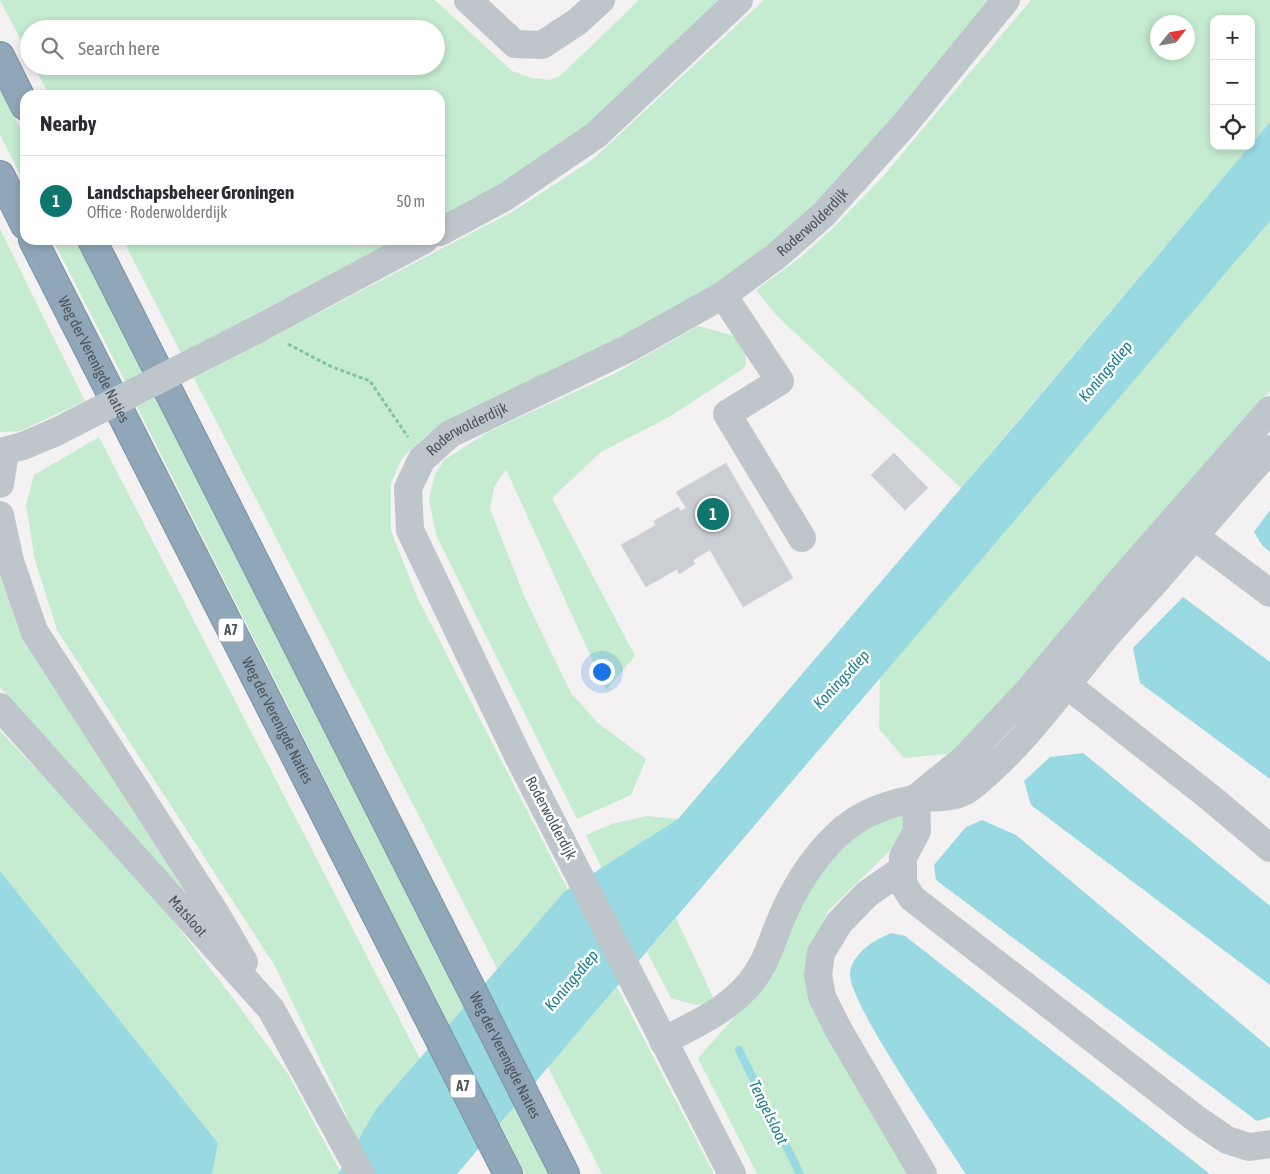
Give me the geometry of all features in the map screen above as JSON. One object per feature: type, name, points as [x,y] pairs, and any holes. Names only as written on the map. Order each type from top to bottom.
[{"type":"highway","points":[[0,56],[20,96]]},
{"type":"highway","points":[[0,175],[20,215]]},
{"type":"highway","name":"Weg der Verenigde Naties","points":[[36,245],[503,1164]]},
{"type":"highway","name":"Weg der Verenigde Naties","points":[[95,245],[565,1174]]},
{"type":"street","points":[[468,0],[515,44],[542,45],[577,22],[600,0]]},
{"type":"street","points":[[445,229],[505,197],[596,135],[739,0]]},
{"type":"street","name":"Roderwolderdijk","points":[[732,1174],[633,982],[576,865],[518,756],[410,530],[408,488],[422,459],[450,434],[627,349],[723,295],[774,257],[824,214],[904,125],[1006,0]]},
{"type":"street","points":[[0,484],[3,452],[56,432],[258,329],[415,245]]},
{"type":"street","points":[[723,295],[780,381],[727,414],[802,538]]},
{"type":"street","points":[[916,798],[964,758],[1028,691],[1121,580],[1270,410]]},
{"type":"street","points":[[663,1041],[718,1011],[750,983],[770,952],[779,924],[800,882],[811,864],[838,834],[852,823],[883,806],[916,798],[938,798],[967,790],[998,765],[1270,449]]},
{"type":"street","points":[[0,515],[10,561],[34,631],[216,914],[271,1010]]},
{"type":"street","points":[[1194,536],[1270,593]]},
{"type":"street","points":[[1066,684],[1270,848]]},
{"type":"street","name":"Matsloot","points":[[0,707],[271,1010],[347,1145],[361,1174]]},
{"type":"street","points":[[916,798],[917,830],[903,856],[903,884],[912,898],[1195,1118],[1227,1140],[1249,1147],[1270,1144]]},
{"type":"street","points":[[903,869],[867,894],[839,923],[821,953],[818,975],[822,997],[838,1030],[923,1174]]},
{"type":"path","points":[[258,329],[330,366],[370,381],[422,459]]},
{"type":"green space","points":[[0,0],[435,0],[512,71],[531,78],[550,80],[560,76],[639,0],[724,0],[574,138],[533,166],[445,214],[445,90],[46,90],[39,75],[445,75],[445,20],[20,20],[20,39]]},
{"type":"green space","points":[[764,0],[993,0],[862,155],[835,184],[777,238],[695,296],[652,321],[608,345],[428,434],[402,458],[391,483],[391,531],[417,597],[568,890],[519,943],[498,970],[194,378],[512,212],[592,160]]},
{"type":"green space","points":[[1031,0],[1270,0],[1270,122],[1255,139],[1255,15],[1210,15],[1210,150],[1247,150],[961,488],[778,317],[756,290],[801,257],[832,229],[880,180]]},
{"type":"green space","points":[[0,89],[20,128],[20,174],[0,134]]},
{"type":"green space","points":[[1270,221],[1270,391],[956,753],[904,758],[879,729],[880,677]]},
{"type":"green space","points":[[0,229],[85,401],[20,431],[0,432]]},
{"type":"green space","points":[[56,245],[79,245],[143,372],[125,381]]},
{"type":"green space","points":[[126,245],[387,245],[181,353]]},
{"type":"green space","points":[[698,326],[738,337],[746,356],[744,368],[669,417],[601,452],[552,498],[635,656],[606,690],[506,469],[494,487],[490,509],[525,598],[571,693],[597,722],[646,759],[631,795],[577,819],[436,535],[429,499],[435,475],[444,460],[488,432],[614,374]]},
{"type":"green space","points":[[156,397],[465,1007],[449,1025],[137,407]]},
{"type":"green space","points":[[99,437],[420,1059],[376,1109],[357,1141],[275,966],[57,630],[35,560],[26,505],[34,475]]},
{"type":"green space","points":[[0,576],[19,632],[192,903],[0,687]]},
{"type":"green space","points":[[0,731],[140,878],[233,998],[288,1074],[340,1171],[338,1174],[212,1174],[218,1143],[0,871]]},
{"type":"green space","points":[[887,815],[901,815],[908,823],[910,831],[828,911],[808,959],[918,1174],[757,1174],[698,1058],[763,985],[819,858]]},
{"type":"green space","points":[[647,816],[678,819],[602,869],[586,835],[612,824]]},
{"type":"green space","points":[[676,918],[716,1004],[696,1005],[671,998],[647,952]]},
{"type":"green space","points":[[617,987],[714,1174],[602,1174],[548,1067]]},
{"type":"green space","points":[[515,1106],[549,1174],[525,1174],[500,1124]]},
{"type":"water","name":"Koningsdiep","points":[[1270,122],[1270,221],[457,1174],[338,1174],[376,1109],[564,892],[678,819],[1021,418],[1246,150],[1255,150],[1255,140]]},
{"type":"water","points":[[1270,510],[1270,552],[1262,545],[1254,532]]},
{"type":"water","points":[[1183,597],[1270,662],[1270,779],[1140,683],[1133,648]]},
{"type":"water","points":[[1083,753],[1270,906],[1270,985],[1031,805],[1024,781],[1050,757]]},
{"type":"water","points":[[982,820],[1016,835],[1270,1048],[1270,1117],[1257,1121],[936,880],[934,865],[966,827]]},
{"type":"water","points":[[0,871],[218,1143],[212,1174],[0,1174]]},
{"type":"water","points":[[892,933],[905,936],[1210,1174],[966,1174],[881,1042],[854,990],[850,974],[855,960],[865,948]]},
{"type":"building","points":[[894,453],[928,488],[905,510],[871,475]]},
{"type":"building","points":[[726,463],[793,578],[743,607],[710,550],[693,560],[695,564],[679,574],[677,569],[646,587],[621,545],[656,525],[654,521],[678,507],[681,511],[686,508],[676,492]]},
{"type":"waterway","name":"Tengelsloot","points":[[739,1050],[800,1174]]},
{"type":"place","name":"Landschapsbeheer Groningen","points":[[713,514]]}]
